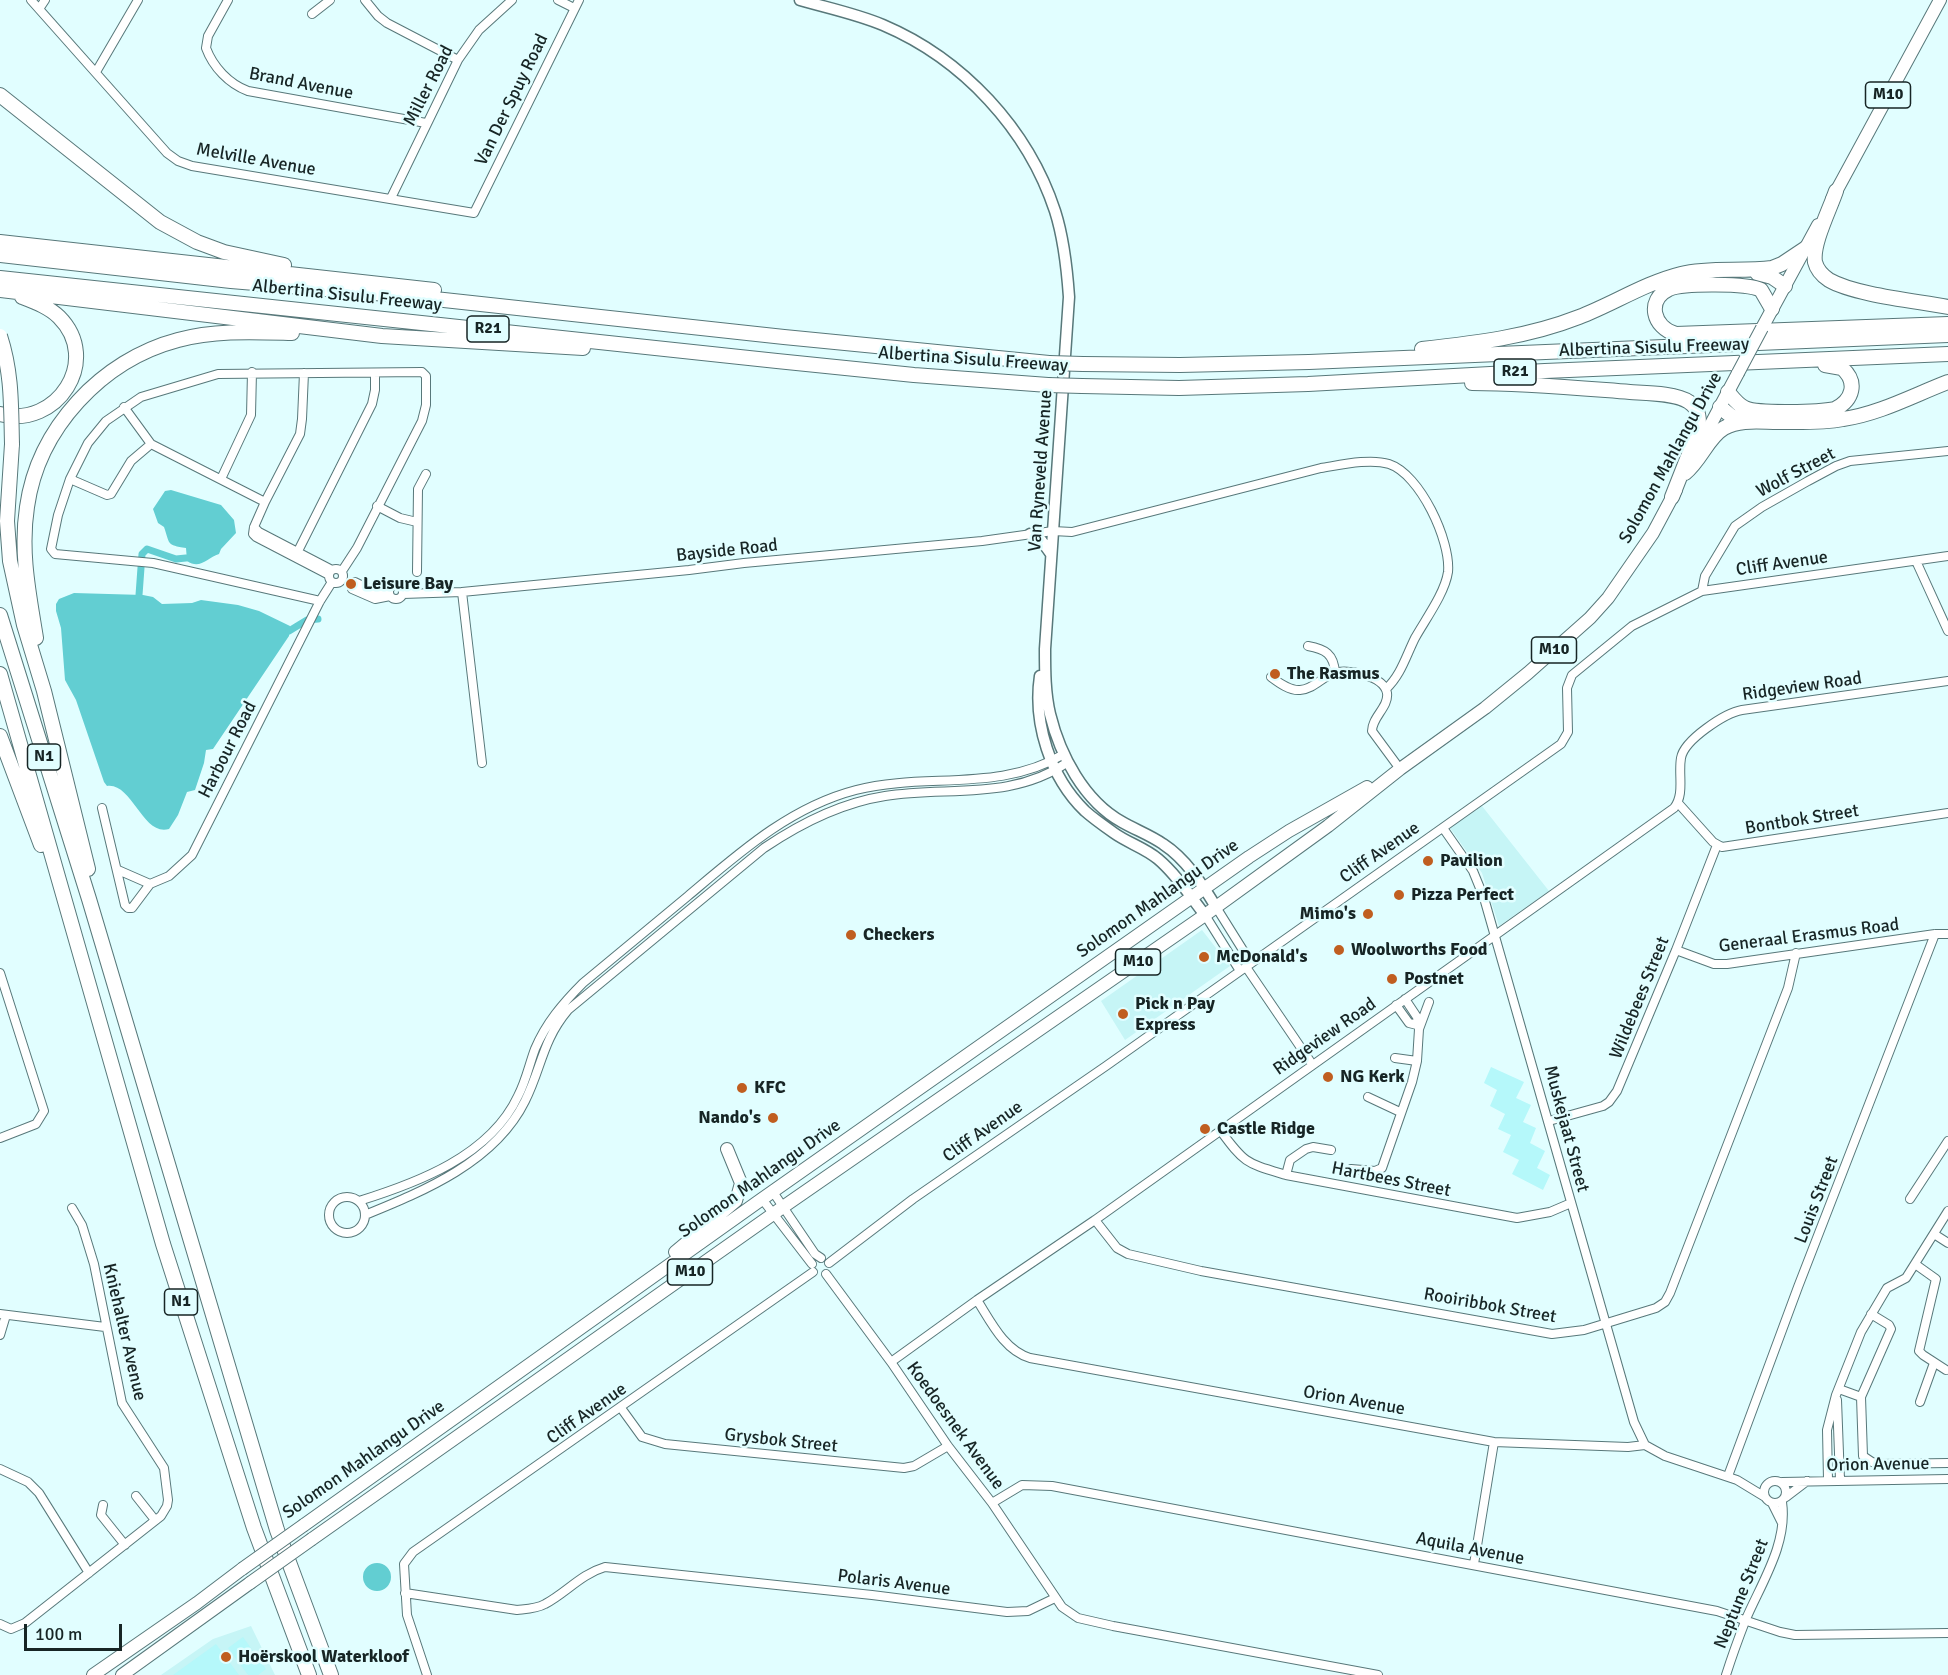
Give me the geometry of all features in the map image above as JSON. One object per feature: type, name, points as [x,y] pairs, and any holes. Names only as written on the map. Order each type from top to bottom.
[{"type":"highway","points":[[0,95],[139,207],[180,234],[224,252],[252,259],[383,283]]},
{"type":"highway","points":[[1836,191],[1815,254],[1817,266],[1823,275],[1838,284],[1859,290],[1948,306]]},
{"type":"highway","points":[[0,242],[383,283],[784,337]]},
{"type":"highway","points":[[1310,362],[1501,339],[1534,332],[1579,317],[1671,277],[1690,272],[1772,268],[1806,248]]},
{"type":"highway","name":"Albertina Sisulu Freeway","points":[[0,255],[231,281],[398,295],[1049,363],[1180,365],[1310,362],[1948,335]]},
{"type":"highway","points":[[1728,271],[1767,275],[1785,286]]},
{"type":"highway","points":[[1772,309],[1761,290],[1744,285],[1677,287],[1665,292],[1657,300],[1655,306],[1656,317],[1661,326],[1676,334],[1948,324]]},
{"type":"highway","points":[[1,286],[382,336]]},
{"type":"highway","points":[[0,414],[32,415],[50,406],[64,392],[72,378],[75,362],[74,347],[69,332],[60,318],[48,309],[1,286]]},
{"type":"highway","name":"Albertina Sisulu Freeway","points":[[1,286],[914,375],[1048,385],[1179,388],[1308,384],[1545,370],[1948,354]]},
{"type":"highway","points":[[44,691],[24,564],[27,506],[42,458],[59,425],[84,394],[112,371],[144,352],[178,340],[216,333],[259,332],[382,336],[777,361]]},
{"type":"highway","points":[[0,336],[9,371],[12,444],[7,521],[10,561],[24,625],[44,691],[135,1057]]},
{"type":"highway","points":[[1545,370],[1572,374],[1820,364],[1842,368],[1850,375],[1852,386],[1846,401],[1841,406],[1829,410],[1749,410],[1740,405],[1729,389]]},
{"type":"highway","points":[[1685,473],[1697,462],[1717,433],[1726,427],[1745,422],[1816,421],[1855,417],[1948,382]]},
{"type":"highway","points":[[1308,384],[1496,383],[1644,393],[1681,398],[1696,408],[1699,422],[1698,431],[1672,497]]},
{"type":"highway","points":[[1720,407],[1731,416],[1745,422]]},
{"type":"highway","name":"N1","points":[[0,615],[89,899],[277,1530],[331,1675]]},
{"type":"highway","name":"N1","points":[[0,674],[163,1244],[254,1528],[309,1675]]},
{"type":"highway","points":[[0,736],[72,923]]},
{"type":"main road","name":"Van Ryneveld Avenue","points":[[800,0],[884,26],[941,59],[975,85],[998,110],[1040,172],[1055,213],[1067,265],[1069,297],[1045,649],[1038,698],[1043,733],[1054,766],[1071,794],[1085,811],[1117,836],[1156,857],[1175,876],[1191,898],[1211,911]]},
{"type":"main road","name":"Solomon Mahlangu Drive","points":[[122,1675],[778,1210],[1211,911],[1485,708],[1590,618],[1608,598],[1653,533],[1940,0]]},
{"type":"main road","points":[[1030,534],[1041,540],[1051,554]]},
{"type":"main road","name":"Van Ryneveld Avenue","points":[[1045,649],[1050,714],[1066,758],[1094,801],[1122,822],[1165,846],[1180,858],[1205,889],[1211,911]]},
{"type":"main road","name":"Solomon Mahlangu Drive","points":[[95,1674],[1191,898],[1289,831],[1400,769]]},
{"type":"main road","points":[[581,1328],[736,1201],[741,1182],[727,1149]]},
{"type":"street","name":"Melville Avenue","points":[[32,0],[167,153],[178,161],[192,166],[474,213]]},
{"type":"street","points":[[39,9],[45,0]]},
{"type":"street","points":[[96,72],[138,0]]},
{"type":"street","name":"Brand Avenue","points":[[228,0],[208,36],[206,48],[220,70],[239,88],[426,123]]},
{"type":"street","points":[[312,14],[330,0]]},
{"type":"street","points":[[365,0],[387,23],[458,60]]},
{"type":"street","name":"Miller Road","points":[[391,198],[458,60],[479,30],[512,0]]},
{"type":"street","points":[[558,0],[574,8]]},
{"type":"street","name":"Van Der Spuy Road","points":[[474,213],[579,0]]},
{"type":"street","points":[[221,479],[251,415],[252,372]]},
{"type":"street","name":"Harbour Road","points":[[150,884],[169,876],[192,855],[312,616],[320,601],[342,579],[425,412],[426,376],[422,372],[375,373]]},
{"type":"street","points":[[304,373],[300,434],[254,527],[253,534],[342,579]]},
{"type":"street","points":[[296,554],[372,404],[375,373],[218,374],[141,397],[106,421],[94,434],[70,478],[58,515],[51,549],[61,555],[143,562],[320,601]]},
{"type":"street","points":[[124,407],[151,444],[266,502]]},
{"type":"street","points":[[70,478],[111,495],[131,461],[151,444]]},
{"type":"street","name":"Wolf Street","points":[[1702,591],[1708,570],[1735,526],[1789,492],[1836,466],[1850,461],[1948,451]]},
{"type":"street","name":"Bayside Road","points":[[342,579],[375,599],[390,594],[392,587],[397,585],[402,588],[404,594],[462,592],[1053,531],[1072,532],[1321,468],[1350,463],[1388,464],[1396,468],[1412,483],[1434,512],[1443,534],[1448,573],[1399,675],[1386,689],[1386,701],[1373,722],[1372,731],[1400,769]]},
{"type":"street","points":[[417,572],[419,484],[426,474]]},
{"type":"street","points":[[377,506],[400,518],[417,522]]},
{"type":"street","name":"Cliff Avenue","points":[[825,1260],[1564,741],[1569,725],[1568,683],[1578,669],[1632,626],[1702,591],[1948,556]]},
{"type":"street","points":[[1916,561],[1948,631]]},
{"type":"street","points":[[462,592],[482,763]]},
{"type":"street","points":[[1308,646],[1327,652],[1332,658],[1335,673]]},
{"type":"street","points":[[1270,677],[1285,686],[1300,690],[1309,688],[1335,673],[1366,675],[1379,681],[1386,689]]},
{"type":"street","name":"Ridgeview Road","points":[[891,1362],[1095,1220],[1674,808],[1678,803],[1680,793],[1682,753],[1690,743],[1728,714],[1742,710],[1948,681]]},
{"type":"street","points":[[364,1215],[444,1179],[489,1146],[516,1117],[548,1040],[557,1023],[568,1010],[764,848],[794,828],[815,817],[858,802],[886,796],[1009,787],[1066,758]]},
{"type":"street","points":[[359,1201],[395,1190],[442,1170],[483,1140],[500,1124],[518,1097],[544,1031],[566,1000],[589,978],[761,836],[796,814],[823,801],[856,790],[884,785],[1009,776],[1054,766]]},
{"type":"street","points":[[1678,803],[1717,845]]},
{"type":"street","points":[[102,808],[125,905],[132,908],[150,884],[118,870]]},
{"type":"street","name":"Bontbok Street","points":[[1717,845],[1727,846],[1948,813]]},
{"type":"street","name":"Muskejaat Street","points":[[1443,828],[1478,881],[1634,1422],[1645,1445]]},
{"type":"street","name":"Wildebees Street","points":[[1549,1121],[1603,1106],[1614,1096],[1677,950],[1717,845]]},
{"type":"street","points":[[1211,911],[1245,967]]},
{"type":"street","points":[[1211,911],[1245,967],[1312,1064]]},
{"type":"street","name":"Louis Street","points":[[1728,1476],[1798,1287],[1935,934]]},
{"type":"street","name":"Generaal Erasmus Road","points":[[1677,950],[1714,964],[1727,964],[1948,934]]},
{"type":"street","name":"Rooiribbok Street","points":[[1095,1220],[1122,1252],[1201,1270],[1552,1334],[1576,1332],[1661,1306],[1670,1293],[1788,988],[1796,953]]},
{"type":"street","points":[[0,973],[44,1111],[36,1124],[0,1137]]},
{"type":"street","points":[[1351,1169],[1375,1171],[1382,1168],[1410,1088],[1417,1061],[1418,1027],[1417,1017],[1405,999]]},
{"type":"street","points":[[1418,1027],[1429,1002]]},
{"type":"street","points":[[1396,1005],[1409,1023],[1418,1027]]},
{"type":"street","points":[[1395,1058],[1417,1061]]},
{"type":"street","points":[[1368,1097],[1400,1112]]},
{"type":"street","name":"Hartbees Street","points":[[1220,1130],[1242,1159],[1250,1164],[1286,1175],[1517,1218],[1550,1212],[1571,1203]]},
{"type":"street","points":[[1910,1199],[1948,1141]]},
{"type":"street","points":[[1286,1175],[1290,1160],[1308,1143],[1331,1150]]},
{"type":"street","points":[[767,1196],[815,1254],[825,1260],[830,1269],[826,1274],[821,1276],[813,1268],[767,1196]]},
{"type":"street","points":[[349,1197],[359,1201],[364,1215],[364,1220],[358,1229],[348,1233],[336,1230],[329,1220],[330,1208],[338,1199],[349,1197]]},
{"type":"street","name":"Kniehalter Avenue","points":[[0,1624],[11,1629],[25,1623],[125,1545],[155,1520],[167,1506],[164,1468],[122,1403],[94,1264],[82,1225],[72,1208]]},
{"type":"street","points":[[1828,1480],[1827,1430],[1838,1392],[1861,1332],[1887,1288],[1904,1279],[1948,1211]]},
{"type":"street","points":[[1934,1234],[1948,1243]]},
{"type":"street","points":[[813,1268],[815,1260],[825,1260]]},
{"type":"street","points":[[1915,1264],[1936,1279],[1919,1348],[1921,1353],[1946,1370]]},
{"type":"street","name":"Cliff Avenue","points":[[427,1675],[410,1624],[405,1593],[404,1564],[413,1552],[621,1408],[813,1268]]},
{"type":"street","name":"Koedoesnek Avenue","points":[[826,1274],[891,1362],[948,1446],[992,1503],[1055,1598]]},
{"type":"street","name":"Orion Avenue","points":[[977,1300],[1010,1347],[1030,1358],[1494,1442],[1628,1447],[1645,1445],[1665,1456],[1728,1476],[1748,1485],[1765,1497]]},
{"type":"street","points":[[0,1335],[3,1314],[105,1327]]},
{"type":"street","points":[[1871,1314],[1889,1325],[1891,1332],[1861,1397],[1863,1456],[1880,1464],[1947,1462]]},
{"type":"street","points":[[1920,1402],[1935,1363]]},
{"type":"street","points":[[1838,1392],[1861,1397]]},
{"type":"street","points":[[1838,1392],[1840,1480]]},
{"type":"street","name":"Grysbok Street","points":[[621,1408],[642,1437],[654,1442],[681,1446],[903,1468],[914,1466],[948,1446]]},
{"type":"street","points":[[1474,1564],[1494,1442]]},
{"type":"street","points":[[1828,1455],[1839,1454]]},
{"type":"street","points":[[0,1469],[28,1482],[39,1492],[89,1573]]},
{"type":"street","name":"Orion Avenue","points":[[1782,1482],[1948,1479]]},
{"type":"street","points":[[1772,1481],[1782,1482],[1787,1490],[1784,1499],[1772,1503],[1765,1497],[1764,1490],[1767,1484],[1772,1481]]},
{"type":"street","name":"Orion Avenue","points":[[1784,1499],[1808,1481]]},
{"type":"street","name":"Orion Avenue","points":[[1748,1485],[1767,1484]]},
{"type":"street","name":"Aquila Avenue","points":[[992,1503],[1022,1485],[1052,1486],[1717,1611],[1795,1635],[1948,1633]]},
{"type":"street","points":[[136,1496],[155,1520]]},
{"type":"street","name":"Neptune Street","points":[[1726,1675],[1746,1620],[1779,1543],[1784,1499]]},
{"type":"street","name":"Neptune Street","points":[[1772,1503],[1782,1524]]},
{"type":"street","points":[[103,1505],[101,1515],[125,1545]]},
{"type":"street","name":"Polaris Avenue","points":[[405,1593],[517,1610],[527,1609],[545,1604],[586,1574],[605,1567],[872,1595],[1007,1612],[1028,1611],[1055,1598]]},
{"type":"street","points":[[1055,1598],[1069,1612],[1091,1622],[1378,1675]]},
{"type":"shaded area","points":[[171,490],[221,505],[234,520],[236,533],[219,554],[196,564],[187,561],[186,548],[170,543],[153,509],[165,491]]},
{"type":"shaded area","points":[[74,593],[143,595],[153,597],[162,604],[192,603],[201,600],[238,605],[259,611],[290,626],[289,636],[213,749],[206,750],[195,790],[187,792],[178,815],[169,829],[160,829],[152,825],[124,792],[116,787],[107,786],[104,782],[76,700],[65,680],[61,628],[56,604],[59,599]]},
{"type":"shaded area","points":[[1482,806],[1549,891],[1499,926],[1482,873],[1450,828]]},
{"type":"shaded area","points":[[1202,930],[1230,966],[1125,1040],[1101,1001]]},
{"type":"shaded area","points":[[1491,1067],[1524,1082],[1516,1098],[1531,1105],[1523,1122],[1536,1128],[1530,1143],[1545,1151],[1537,1168],[1550,1175],[1543,1190],[1512,1174],[1519,1160],[1503,1152],[1511,1135],[1498,1129],[1505,1114],[1490,1106],[1497,1090],[1484,1083]]},
{"type":"shaded area","points":[[377,1563],[387,1567],[391,1577],[387,1587],[377,1591],[367,1587],[363,1577],[367,1567]]},
{"type":"shaded area","name":"Hoërskool Waterkloof","points":[[251,1626],[275,1675],[161,1675],[213,1639]]},
{"type":"shaded area","points":[[243,1637],[266,1669],[258,1675],[248,1675],[228,1648]]},
{"type":"shaded area","points":[[216,1644],[239,1675],[173,1675]]},
{"type":"waterway","points":[[139,595],[142,554],[147,549],[176,559],[186,558]]},
{"type":"waterway","points":[[289,631],[307,620],[318,619]]},
{"type":"place","name":"Leisure Bay","points":[[351,584]]},
{"type":"place","name":"The Rasmus","points":[[1275,674]]},
{"type":"place","name":"Pavilion","points":[[1428,861]]},
{"type":"place","name":"Pizza Perfect","points":[[1399,895]]},
{"type":"place","name":"Mimo's","points":[[1368,914]]},
{"type":"place","name":"Checkers","points":[[851,935]]},
{"type":"place","name":"Woolworths Food","points":[[1339,950]]},
{"type":"place","name":"McDonald's","points":[[1204,957]]},
{"type":"place","name":"Postnet","points":[[1392,979]]},
{"type":"place","name":"Pick n Pay Express","points":[[1123,1014]]},
{"type":"place","name":"NG Kerk","points":[[1328,1077]]},
{"type":"place","name":"KFC","points":[[742,1088]]},
{"type":"place","name":"Nando's","points":[[773,1118]]},
{"type":"place","name":"Castle Ridge","points":[[1205,1129]]},
{"type":"place","name":"Hoërskool Waterkloof","points":[[226,1657]]}]
